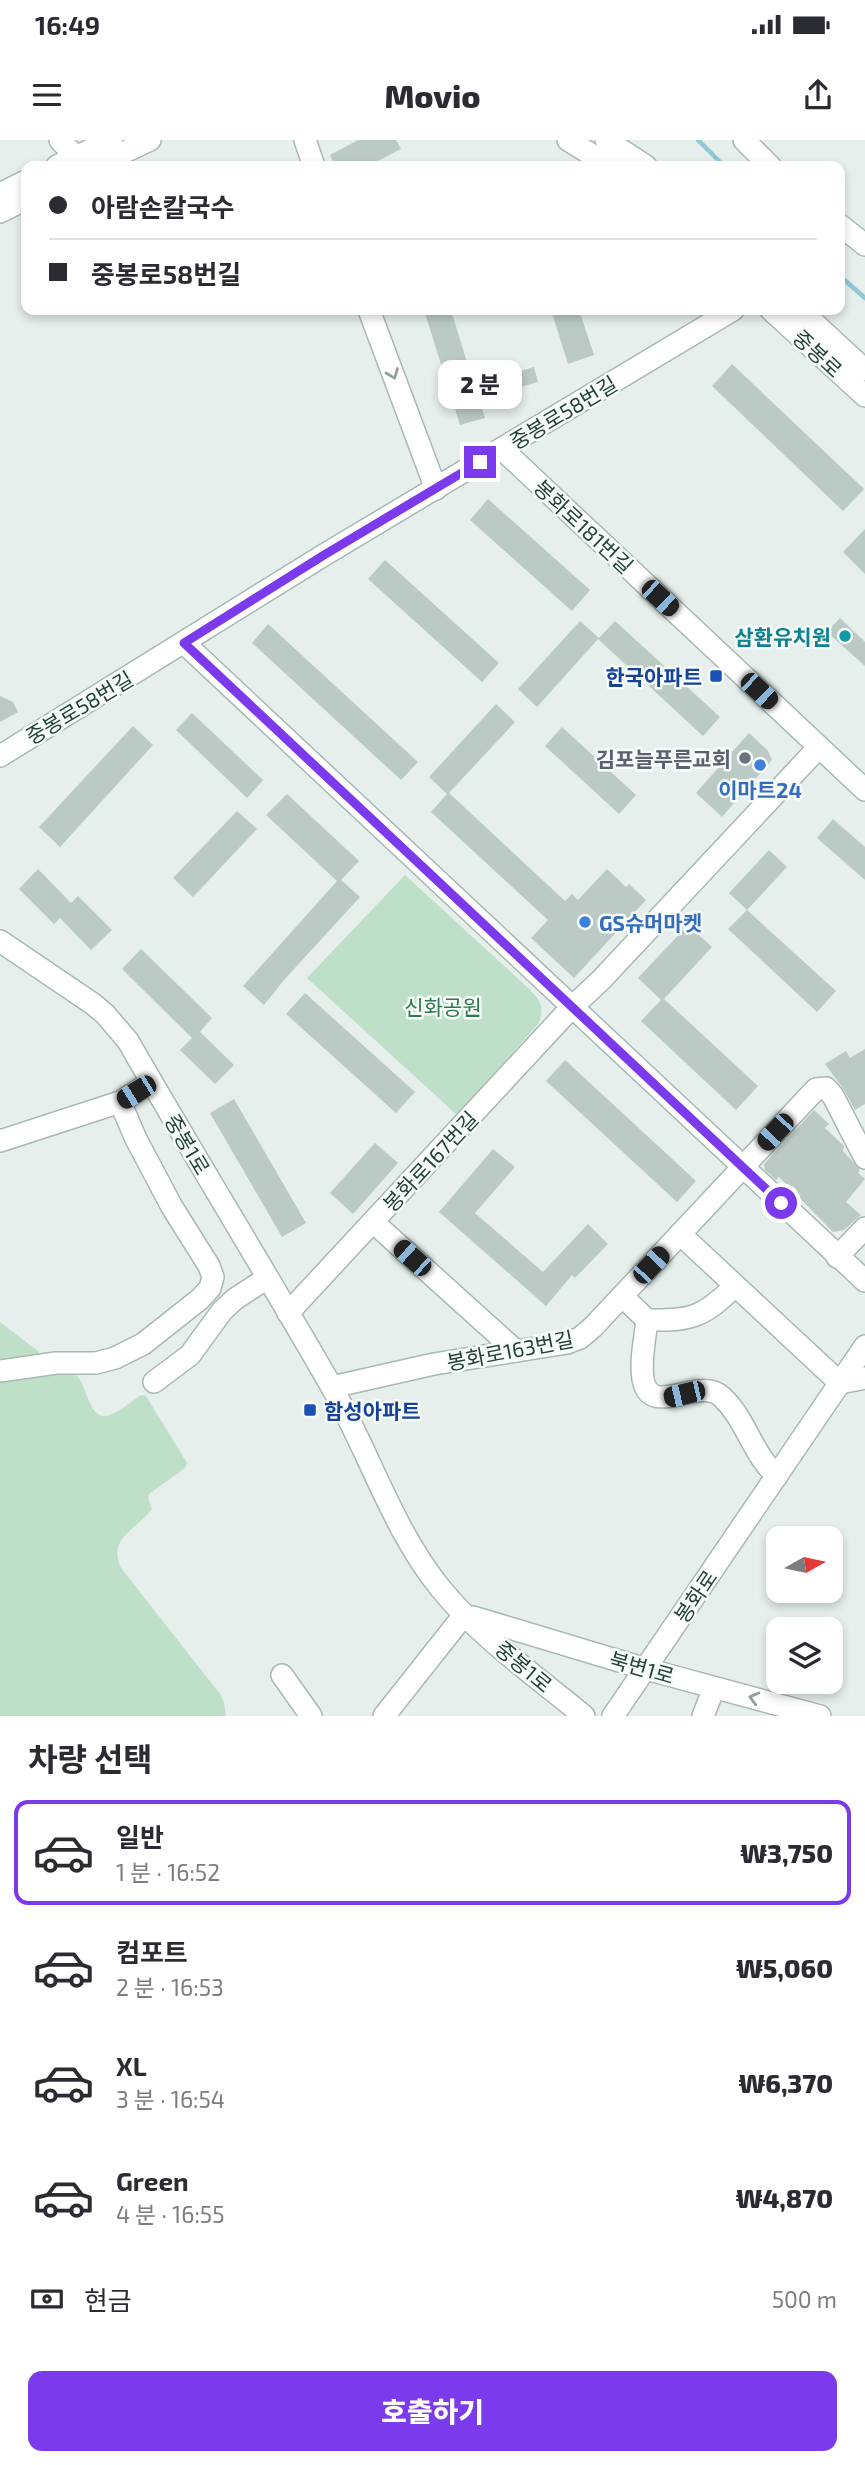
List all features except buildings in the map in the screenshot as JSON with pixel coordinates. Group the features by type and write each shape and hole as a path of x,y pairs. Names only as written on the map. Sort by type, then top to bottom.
{"street":[{"path":"60,140 85,161"},
{"path":"87,161 111,140"},
{"path":"89,161 150,140"},
{"path":"305,140 312,161"},
{"path":"568,140 602,161"},
{"path":"606,140 638,161"},
{"path":"744,140 765,161"},
{"path":"0,194 21,184"},
{"path":"0,212 21,202"},
{"path":"845,229 865,245"},
{"path":"371,315 436,489"},
{"name":"중봉로58번길","path":"0,756 324,555 725,315"},
{"name":"중봉로","path":"776,315 865,396"},
{"name":"중봉로","path":"805,315 865,370"},
{"name":"봉화로181번길","path":"502,449 865,790"},
{"path":"184,643 865,1281"},
{"path":"571,1008 601,980 819,747"},
{"name":"중봉1로","path":"0,941 105,1014 128,1041 332,1387 390,1506 421,1560 464,1615 584,1716"},
{"name":"봉화로167번길","path":"288,1313 571,1008"},
{"path":"0,1141 120,1102 151,1082"},
{"name":"봉화로163번길","path":"332,1387 434,1364 575,1341 593,1328 807,1097 821,1087 834,1096 865,1158"},
{"path":"0,1371 56,1363 96,1363 115,1359 142,1344 200,1299 210,1288 213,1277 209,1266 172,1206 136,1139 120,1102"},
{"path":"373,1222 516,1352"},
{"path":"837,1257 865,1228"},
{"path":"680,1234 840,1383 865,1377"},
{"path":"154,1381 190,1355 222,1311 235,1299 267,1278"},
{"path":"622,1296 647,1320 674,1321 702,1314 715,1306 735,1286"},
{"path":"647,1320 642,1362 643,1379 650,1393 658,1397 669,1397 708,1389 714,1391 729,1404 760,1458 776,1476"},
{"name":"봉화로","path":"613,1716 865,1346"},
{"path":"384,1716 464,1615"},
{"name":"북변1로","path":"464,1615 646,1669 820,1716"},
{"path":"532,1673 538,1655 557,1642"},
{"path":"282,1675 311,1716"},
{"path":"703,1716 715,1688"}],"green space":[{"name":"신화공원","path":"405,875 530,989 541,1006 539,1023 457,1115 307,978"},
{"path":"0,1322 39,1352 40,1355 0,1365"},
{"path":"68,1371 78,1377 90,1404 99,1415 112,1414 141,1395 146,1396 187,1463 185,1468 149,1494 152,1509 121,1541 118,1557 121,1568 220,1694 226,1716 0,1716 0,1377"}],"waterway":[{"path":"698,140 719,161"},
{"path":"845,280 865,298"}],"place":[{"name":"삼환유치원","path":"845,636"},
{"name":"한국아파트","path":"716,676"},
{"name":"김포늘푸른교회","path":"745,758"},
{"name":"이마트24","path":"760,765"},
{"name":"GS슈머마켓","path":"585,922"},
{"name":"함성아파트","path":"310,1410"}],"route":[{"path":"480,462 184,643 781,1203"}]}
